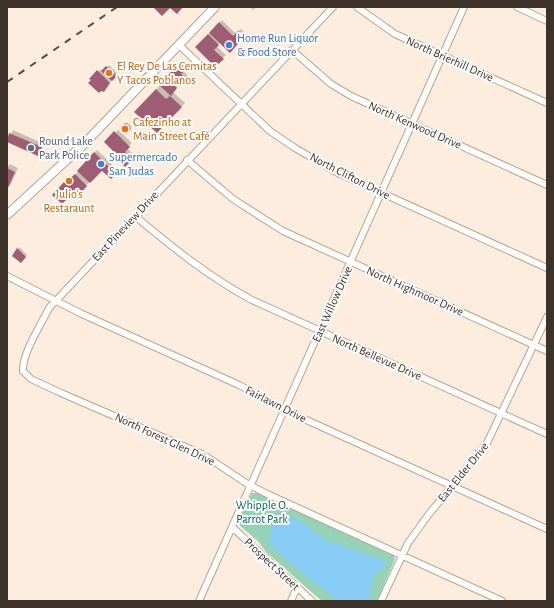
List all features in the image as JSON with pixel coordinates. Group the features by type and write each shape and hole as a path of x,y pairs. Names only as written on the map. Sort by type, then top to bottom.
{"main road":[{"path":"7,215 85,143 215,7"}],"street":[{"name":"East Pineview Drive","path":"29,349 49,308 55,301 333,7"},
{"name":"North Brierhill Drive","path":"357,7 395,34 547,103"},
{"name":"East Willow Drive","path":"199,601 381,193 414,124 464,7"},
{"path":"517,7 547,21"},
{"name":"North Clifton Drive","path":"179,45 270,131 295,148 338,173 547,268"},
{"name":"North Kenwood Drive","path":"292,50 331,84 373,107 414,124 547,185"},
{"name":"North Highmoor Drive","path":"187,160 255,214 283,231 547,351"},
{"name":"North Bellevue Drive","path":"135,216 183,256 227,287 319,331 547,434"},
{"name":"Fairlawn Drive","path":"7,276 55,301 239,385 285,409 547,528"},
{"name":"East Elder Drive","path":"381,601 408,543 488,443 547,317"},
{"name":"North Forest Glen Drive","path":"29,349 23,364 23,371 31,379 204,455 251,486 502,601"},
{"name":"Prospect Street","path":"232,527 312,601"},
{"path":"291,601 297,587"}],"green space":[{"name":"Whipple O. Parrot Park","path":"252,493 257,493 394,556 395,559 377,601 322,601 316,596 266,552 259,542 238,524"}],"water":[{"path":"285,516 292,517 305,524 325,540 386,561 386,565 373,577 369,601 339,601 271,546 269,539 272,526"}],"building":[{"path":"153,7 183,7 177,14 170,8 162,16"},
{"name":"Home Run Liquor & Food Store","path":"219,22 233,36 238,31 244,37 230,53 209,33"},
{"path":"208,34 219,45 214,50 224,59 215,67 195,47"},
{"path":"180,63 187,69 181,74 186,79 182,83 177,79 175,81 168,75"},
{"name":"El Rey De Las Cemitas Y Tacos Poblanos","path":"106,66 117,76 112,81 101,71"},
{"path":"97,70 110,83 104,92 101,91 99,93 88,83 91,80 89,79"},
{"path":"166,77 177,88 171,96 159,85"},
{"path":"156,89 166,99 170,96 182,107 157,133 134,112"},
{"name":"Cafezinho at Main Street Café","path":"125,123 131,129 126,134 120,128"},
{"path":"114,131 130,147 125,152 133,159 125,167 119,161 121,159 104,142"},
{"path":"9,133 42,147 38,156 7,142"},
{"path":"94,152 116,174 111,179 102,171 90,183 77,171"},
{"path":"7,168 15,172 7,190"},
{"path":"75,174 87,186 78,196 74,192 62,204 52,195 64,182 65,183"},
{"path":"17,248 26,257 21,263 12,256"}],"railway":[{"path":"7,82 117,7"}],"place":[{"name":"Home Run Liquor & Food Store","path":"229,45"},
{"name":"El Rey De Las Cemitas Y Tacos Poblanos","path":"109,73"},
{"name":"Cafezinho at Main Street Café","path":"125,129"},
{"name":"Round Lake Park Police","path":"31,148"},
{"name":"Supermercado San Judas","path":"101,164"},
{"name":"Julio's Restaraunt","path":"69,181"}]}
